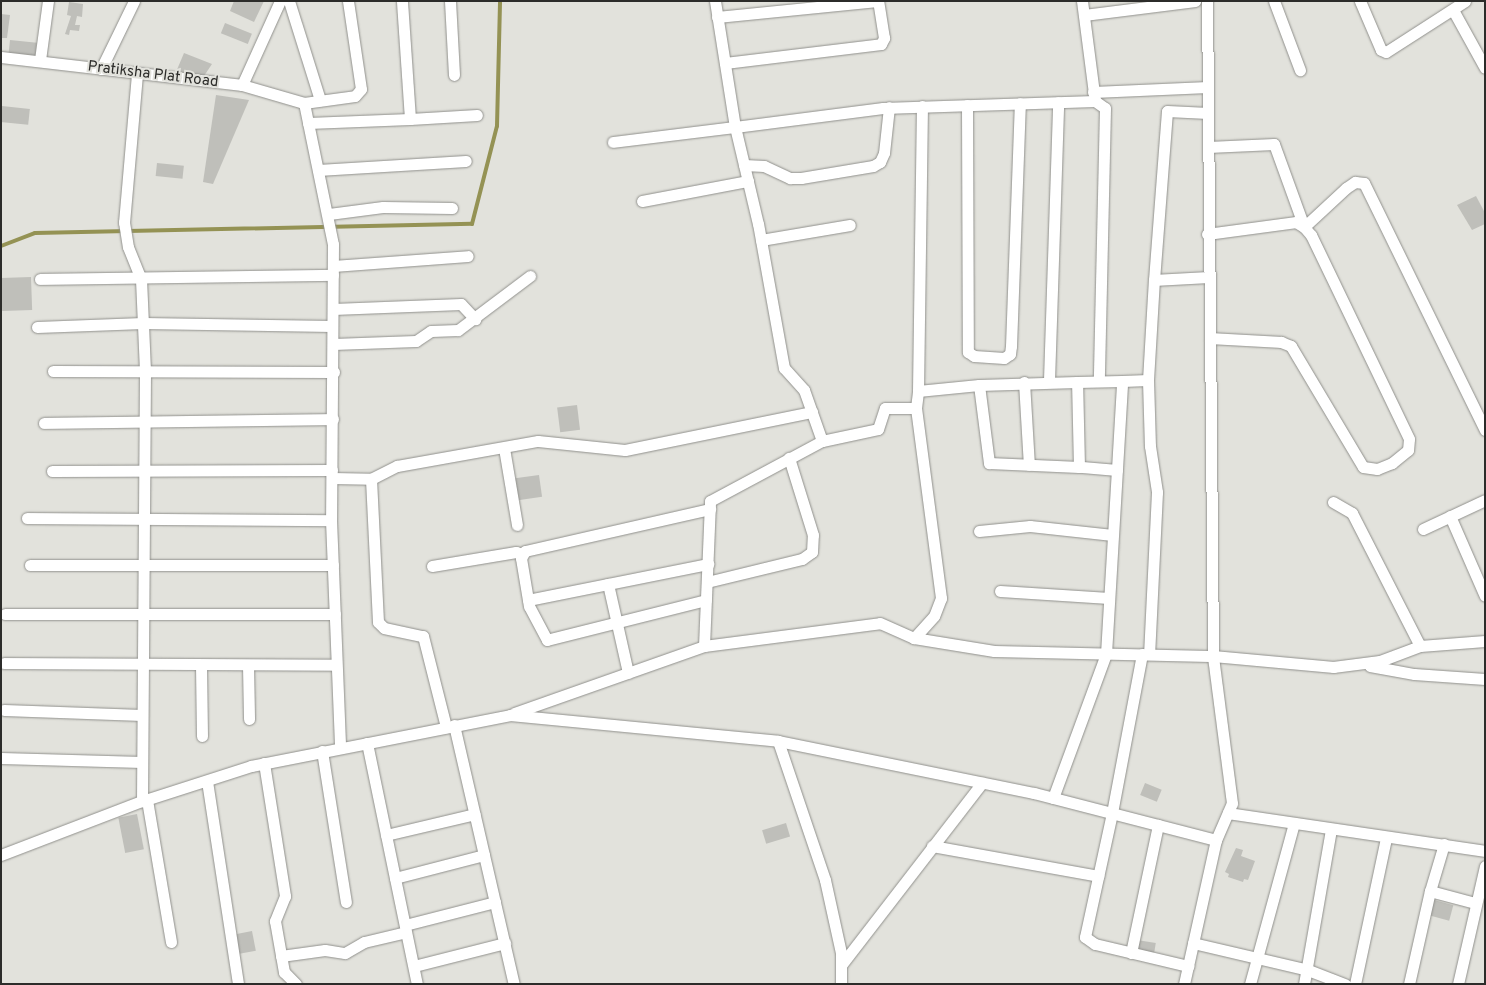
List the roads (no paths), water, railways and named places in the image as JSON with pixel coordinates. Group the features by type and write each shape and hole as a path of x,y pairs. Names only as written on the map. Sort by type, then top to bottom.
{"street":[{"path":"40,60 48,1"},
{"path":"101,69 134,1"},
{"path":"242,85 280,1"},
{"path":"289,1 320,100"},
{"path":"340,748 331,520 334,372 332,326 333,244 304,103 356,96 361,89 348,1"},
{"path":"402,1 410,119"},
{"path":"450,1 454,75"},
{"path":"715,1 735,126 761,240 784,368 804,390 822,441"},
{"path":"718,17 877,1 884,38 881,44 725,63"},
{"path":"1082,1 1094,97 1105,108 1099,381"},
{"path":"1084,15 1195,1"},
{"path":"1184,984 1216,840 1232,803 1213,656 1210,338 1207,234 1207,1"},
{"path":"1274,1 1300,70"},
{"path":"1360,1 1381,50 1386,52 1466,1"},
{"path":"1453,10 1485,68"},
{"name":"Pratiksha Plat Road","path":"1,57 40,60 138,74 242,85 304,103"},
{"path":"138,74 124,222 128,246 141,279 145,372 146,566 142,762 144,800 171,942"},
{"path":"613,142 889,107 1058,102 1208,87"},
{"path":"1049,380 1058,102"},
{"path":"967,105 968,352 974,356 1004,358 1010,354 1011,346 1020,103"},
{"path":"914,638 934,616 941,598 916,408 918,391 922,106"},
{"path":"744,165 764,166 790,178 801,178 873,166 880,162 884,153 889,107"},
{"path":"1188,966 1094,944 1085,937 1145,654 1157,492 1150,446 1148,380 1167,111 1208,113"},
{"path":"308,123 477,115"},
{"path":"1208,147 1274,144 1304,227"},
{"path":"318,170 466,161"},
{"path":"642,201 748,182"},
{"path":"1304,227 1346,188 1355,182 1364,184 1485,430"},
{"path":"329,218 388,207 452,208"},
{"path":"1207,234 1296,222 1304,227 1311,235 1409,439 1408,450 1392,463 1377,470 1364,467 1291,346 1281,342 1210,338"},
{"path":"761,240 850,225"},
{"path":"40,279 141,279 333,270 468,256"},
{"path":"333,344 416,341 431,332 458,330 530,276"},
{"path":"1154,280 1208,277"},
{"path":"332,309 461,304 475,319"},
{"path":"37,327 143,323 332,326"},
{"path":"53,371 334,372"},
{"path":"918,391 1049,380 1077,382 1148,380"},
{"path":"1053,798 1106,654 1122,381"},
{"path":"1024,382 1029,465"},
{"path":"1077,382 1079,467"},
{"path":"979,385 989,463 1117,470"},
{"path":"704,646 710,501 822,441 878,429 885,408 916,408"},
{"path":"52,471 146,469 332,474 371,478 396,466 544,440 625,450 812,412"},
{"path":"44,423 333,419"},
{"path":"504,448 517,525"},
{"path":"707,582 802,558 812,552 813,535 789,458"},
{"path":"371,478 378,622 384,628 423,636 474,814 514,984"},
{"path":"1423,529 1485,500"},
{"path":"1333,502 1352,513 1420,646"},
{"path":"432,566 516,552 522,554 710,509"},
{"path":"1450,516 1485,596"},
{"path":"27,518 331,520"},
{"path":"979,531 1030,526 1113,536"},
{"path":"522,554 528,600 547,640 706,600"},
{"path":"528,600 708,564"},
{"path":"30,565 333,565"},
{"path":"608,584 628,673"},
{"path":"1000,591 1109,598"},
{"path":"5,614 145,616 335,614"},
{"path":"1,855 144,800 264,763 510,715 704,646 880,623 914,638 994,651 1213,656 1333,667 1364,665 1414,674 1485,679"},
{"path":"1364,665 1420,646 1485,641"},
{"path":"4,663 336,665"},
{"path":"201,664 202,736"},
{"path":"248,665 249,718"},
{"path":"4,710 142,715"},
{"path":"510,715 778,741 1053,798 1216,840"},
{"path":"778,741 825,880 842,964 841,984"},
{"path":"367,743 417,984"},
{"path":"322,751 346,902"},
{"path":"1,758 142,762"},
{"path":"264,763 285,896 275,918 284,972 296,984"},
{"path":"207,781 238,984"},
{"path":"842,964 982,783"},
{"path":"1228,813 1386,838 1444,844 1485,851"},
{"path":"386,835 474,814"},
{"path":"1250,984 1294,823"},
{"path":"1131,953 1158,825"},
{"path":"1304,984 1308,970 1331,829"},
{"path":"1355,984 1386,838"},
{"path":"1409,984 1430,891 1444,844"},
{"path":"932,846 1098,876"},
{"path":"395,878 484,855"},
{"path":"1458,984 1485,866"},
{"path":"1430,891 1476,903"},
{"path":"281,956 325,950 345,953 364,942 495,902"},
{"path":"414,966 505,943"},
{"path":"1193,943 1256,960 1308,970 1346,984"}],"waterway":[{"path":"1,246 35,233 472,224 497,126 500,1"}]}
